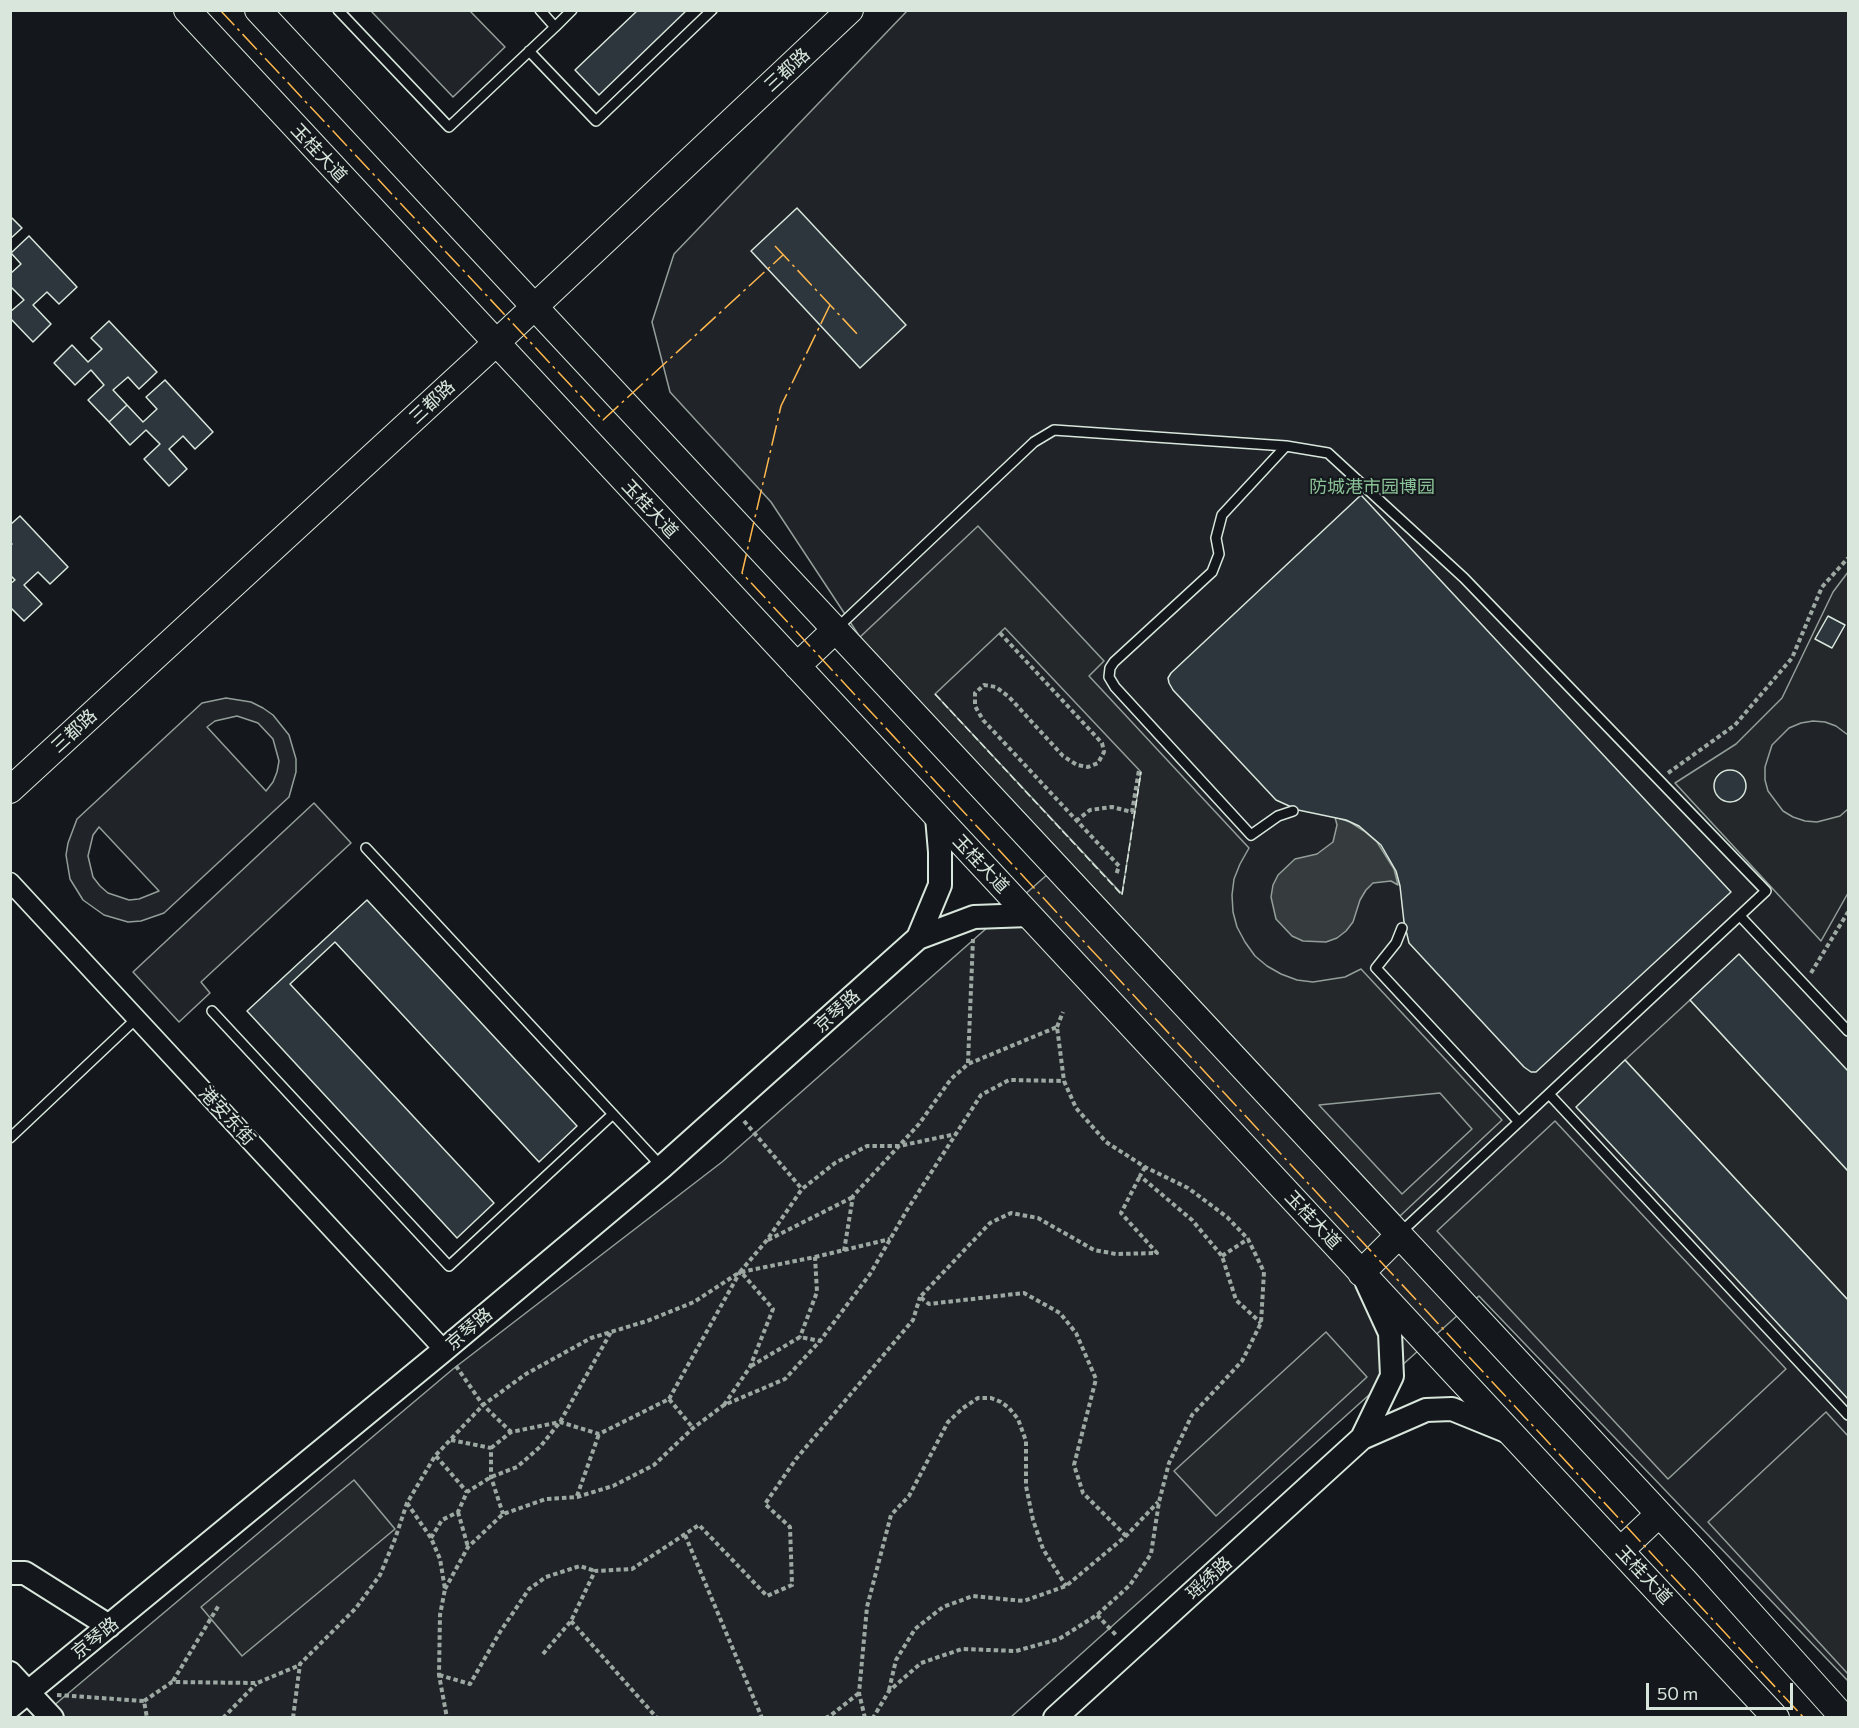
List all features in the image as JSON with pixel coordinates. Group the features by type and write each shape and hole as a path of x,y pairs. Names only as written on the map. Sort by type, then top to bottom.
{"main road":[{"name":"玉桂大道","path":"187,10 1776,1718"},
{"path":"258,10 1659,1514 1844,1718"},
{"name":"三都路","path":"10,790 496,343 850,10"},
{"path":"797,666 836,630"},
{"path":"1362,1272 1398,1235"},
{"path":"1621,1550 1659,1514"}],"street":[{"path":"918,938 940,885 937,817"},
{"name":"港安东街","path":"10,882 444,1350"},
{"path":"918,938 974,917 1029,915"},
{"name":"京琴路","path":"10,1707 444,1350 662,1167 918,938"},
{"path":"1362,1272 1390,1333 1392,1376 1362,1438"},
{"path":"1362,1438 1426,1410 1452,1409 1511,1433"},
{"name":"瑶绣路","path":"1056,1718 1362,1438"},
{"path":"10,1573 25,1574 109,1626"},
{"path":"10,1673 52,1718"}],"lane":[{"path":"338,10 449,127 572,10"},
{"path":"540,10 555,27"},
{"path":"529,51 596,121 712,10"},
{"path":"836,630 1034,442 1054,430 1286,446 1328,453 1464,578 1766,891 1398,1235"},
{"path":"1286,446 1222,515 1216,538 1219,554 1212,572 1114,662 1110,668 1109,677 1114,687 1251,835 1278,816 1293,811"},
{"path":"366,848 662,1167"},
{"path":"1740,916 1848,1031"},
{"path":"1402,928 1396,943 1376,968 1519,1122"},
{"path":"212,1011 449,1266 613,1114"},
{"path":"10,1138 137,1018"},
{"path":"1549,1094 1848,1415"}],"path":[{"path":"1658,780 1735,725 1742,717 1792,658 1821,587 1848,558"},
{"path":"1000,633 1102,742 1104,752 1098,763 1088,767 1077,765 1063,756 1009,697 996,687 984,685 975,693 975,706 983,720 1119,866 1116,875"},
{"path":"1076,821 1090,810 1112,807 1132,812 1138,770"},
{"path":"1805,984 1848,912"},
{"path":"968,1064 974,917"},
{"path":"889,1691 921,1663 962,1649 1016,1651 1059,1639 1097,1615 1130,1585 1151,1554 1159,1502 1169,1463 1192,1414 1242,1361 1261,1323 1264,1272 1248,1239 1227,1217 1188,1188 1144,1167 1106,1142 1076,1108 1064,1081 1057,1027 1063,1012"},
{"path":"767,1240 853,1196 919,1124 951,1079 968,1064 1057,1027"},
{"path":"447,1718 439,1675 440,1615 445,1589 468,1547 503,1514 546,1499 576,1497 613,1486 654,1465 693,1428 724,1405 785,1379 820,1341 870,1274 981,1095 1009,1080 1064,1081"},
{"path":"731,1105 802,1189"},
{"path":"451,1440 491,1448 511,1432 560,1422 598,1434 669,1399 740,1272 767,1240 802,1189 835,1162 867,1146 899,1146 956,1134"},
{"path":"439,1675 471,1684 500,1632 529,1589 546,1577 580,1566 595,1571 632,1569 699,1525 766,1596 792,1586 790,1527 765,1504 796,1459 913,1320 920,1297 990,1223 1011,1213 1038,1218 1094,1250 1116,1254 1157,1253 1121,1213 1144,1167"},
{"path":"1140,1176 1192,1220 1222,1256 1236,1300 1261,1323"},
{"path":"844,1251 853,1196"},
{"path":"223,1718 257,1683 300,1664 356,1608 380,1575 395,1539 406,1503 435,1456 483,1406 526,1374 591,1338 647,1321 694,1302 740,1272 844,1251 890,1239"},
{"path":"1222,1256 1248,1239"},
{"path":"750,1367 800,1336 817,1292 816,1257"},
{"path":"724,1405 750,1367 773,1309 740,1272"},
{"path":"920,1297 929,1304 1024,1293 1060,1313 1076,1333 1096,1379 1074,1465 1083,1493 1126,1536"},
{"path":"430,1538 442,1520 458,1512 467,1492 491,1477 517,1467 540,1447 560,1422 611,1332"},
{"path":"800,1336 820,1341"},
{"path":"444,1350 483,1406 511,1432"},
{"path":"866,1718 860,1693 867,1607 891,1515 909,1496 948,1422 978,1398 991,1398 1000,1402 1009,1408 1018,1419 1026,1441 1026,1486 1033,1520 1043,1548 1066,1586"},
{"path":"669,1399 693,1428"},
{"path":"576,1497 598,1434"},
{"path":"491,1448 491,1477 503,1514"},
{"path":"435,1456 467,1492"},
{"path":"873,1718 889,1691 896,1660 915,1629 943,1607 973,1596 1024,1601 1066,1586 1126,1536 1159,1502"},
{"path":"406,1503 430,1538 440,1559 445,1589"},
{"path":"458,1512 468,1547"},
{"path":"685,1534 762,1718"},
{"path":"543,1654 571,1621 595,1571"},
{"path":"28,1692 144,1701 172,1682 219,1605"},
{"path":"1097,1615 1130,1649"},
{"path":"571,1621 657,1718"},
{"path":"293,1718 300,1664"},
{"path":"172,1682 257,1683"},
{"path":"825,1718 860,1693"},
{"path":"144,1701 147,1718"}],"green space":[{"path":"371,11 470,11 505,47 453,97"},
{"name":"防城港市园博园","path":"907,11 1848,11 1848,1681 1479,1296 1011,1717 39,1718 453,1369 722,1162 1066,858 860,637 771,502 670,392 652,322 674,254"},
{"path":"226,698 251,702 273,715 289,735 296,759 296,772 289,797 164,913 141,921 128,922 104,915 83,900 70,879 66,855 77,819 202,703","holes":["237,716 258,723 273,739 279,761 273,782 266,791 207,727 215,721","99,827 159,891 139,899 129,900 108,893 100,886 93,877 88,856 93,835"]},
{"path":"314,803 351,843 201,982 210,993 179,1022 133,972"}],"shaded area":[{"path":"978,526 1104,661 1089,676 1249,848 1234,879 1232,895 1237,927 1255,956 1281,974 1297,980 1313,982 1345,977 1361,969 1502,1120 1400,1216 860,637","holes":["1005,628 1141,772 1122,894 935,694","1440,1093 1472,1129 1402,1194 1319,1105"]},
{"path":"1848,572 1848,735 1836,726 1825,722 1801,723 1789,728 1772,745 1765,767 1768,791 1783,811 1793,817 1817,822 1840,816 1848,809 1848,893 1821,941 1675,783 1736,744 1782,698 1833,592"},
{"path":"1335,817 1350,822 1377,842 1394,869 1398,885 1391,881 1373,883 1360,900 1353,922 1337,938 1326,942 1303,941 1292,936 1276,919 1271,897 1273,885 1278,875 1295,859 1317,854 1333,842 1337,825"},
{"path":"1690,1000 1848,1171 1848,1300 1625,1060"},
{"path":"1555,1121 1786,1369 1668,1479 1437,1231"},
{"path":"1326,1332 1367,1377 1216,1516 1174,1471"},
{"path":"1826,1412 1848,1436 1848,1674 1708,1522"},
{"path":"354,1480 395,1529 242,1656 201,1607"}],"building":[{"path":"638,10 687,10 599,95 575,70"},
{"path":"797,208 906,325 860,368 751,251"},
{"path":"10,216 22,228 10,239"},
{"path":"29,236 77,287 59,304 47,292 33,305 51,324 33,342 10,318 10,312 24,300 10,286 10,274 21,264 11,253"},
{"path":"109,321 157,372 139,389 128,377 113,390 127,405 109,422 88,400 104,385 91,370 75,385 54,363 72,345 88,362 102,349 91,338"},
{"path":"165,380 213,432 195,449 183,436 169,449 187,469 169,486 144,459 160,444 146,430 130,445 109,422 127,405 143,422 157,409 146,397"},
{"path":"1361,495 1731,892 1536,1072 1531,1072 1524,1067 1409,943 1396,871 1381,845 1359,826 1346,820 1298,810 1276,800 1169,683 1168,678 1171,673"},
{"path":"20,516 68,567 50,584 38,572 24,585 42,604 24,621 10,607 10,584 15,580 10,575 10,546 12,544 10,543 10,525"},
{"path":"1828,616 1845,625 1832,648 1815,639"},
{"path":"1730,770 1742,774 1746,786 1742,798 1730,802 1718,798 1714,786 1718,774"},
{"path":"367,900 577,1126 539,1162 335,942 290,984 494,1203 457,1238 247,1011"},
{"path":"1739,954 1848,1071 1848,1171 1690,1000"},
{"path":"1625,1060 1848,1300 1848,1399 1576,1107"}],"fence":[{"path":"935,694 1122,895 1141,772"}],"power":[{"path":"220,10 603,420 783,255"},
{"path":"775,246 859,336"},
{"path":"830,305 781,406 742,573 1804,1718"}]}
